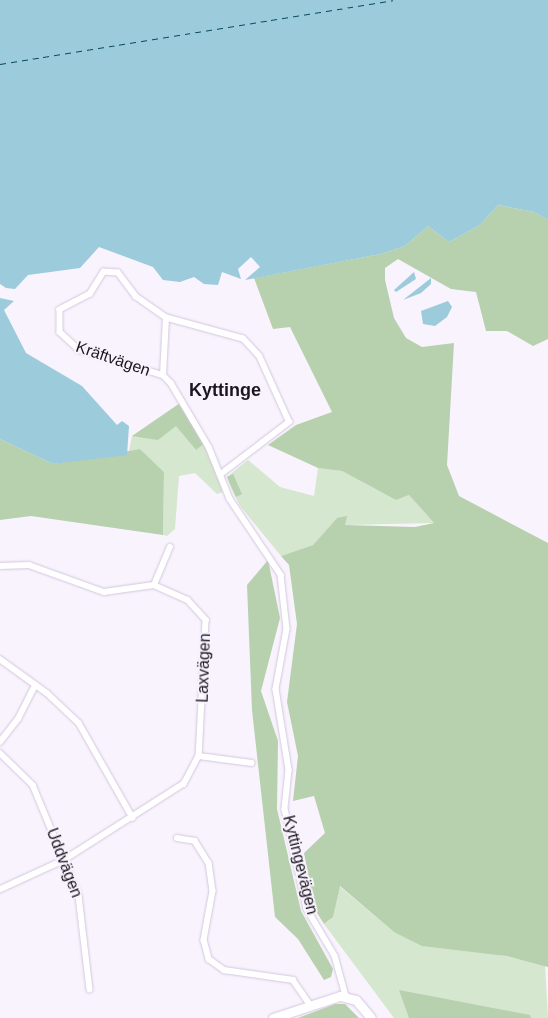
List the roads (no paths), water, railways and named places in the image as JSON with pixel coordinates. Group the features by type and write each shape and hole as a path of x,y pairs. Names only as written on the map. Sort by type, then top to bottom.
{"street":[{"name":"Kräftvägen","path":"166,318 136,297 118,273 108,271 87,298 60,310 57,320 64,340 79,350 163,375 221,474"},
{"path":"163,375 166,318 250,342 288,416 283,430 221,474"},
{"name":"Kyttingevägen","path":"221,474 230,499 275,561 285,589 287,629 276,689 289,770 285,809 308,909 335,956 346,996"},
{"path":"0,566 29,565 104,592 154,585 170,547"},
{"name":"Laxvägen","path":"0,890 64,861 180,788 200,756 206,620 198,607 154,585"},
{"path":"0,659 35,685 79,723 133,818"},
{"path":"0,742 15,725 35,685"},
{"name":"Uddvägen","path":"0,753 33,785 79,896 90,989"},
{"path":"200,756 252,763"},
{"path":"177,838 195,841 209,863 214,891 204,940 209,959 224,970 293,980 309,1003"},
{"path":"273,1018 291,1014 309,1003 346,996 356,1000 371,1018"}],"water":[{"path":"0,0 548,0 548,220 534,212 498,205 480,225 449,242 428,226 405,246 381,254 245,280 260,267 251,257 238,269 241,279 222,272 218,285 204,284 194,277 180,282 163,280 153,267 99,247 80,268 28,275 15,289 6,288 0,284"},
{"path":"414,272 416,279 396,292 394,290"},
{"path":"431,278 431,284 421,293 403,300"},
{"path":"0,298 14,301 4,310 26,353 82,386 117,425 122,421 129,426 127,455 53,464 0,439"},
{"path":"448,301 452,307 447,317 435,326 423,324 421,311"}],"district":[{"name":"Kyttinge","path":"225,390"}]}
